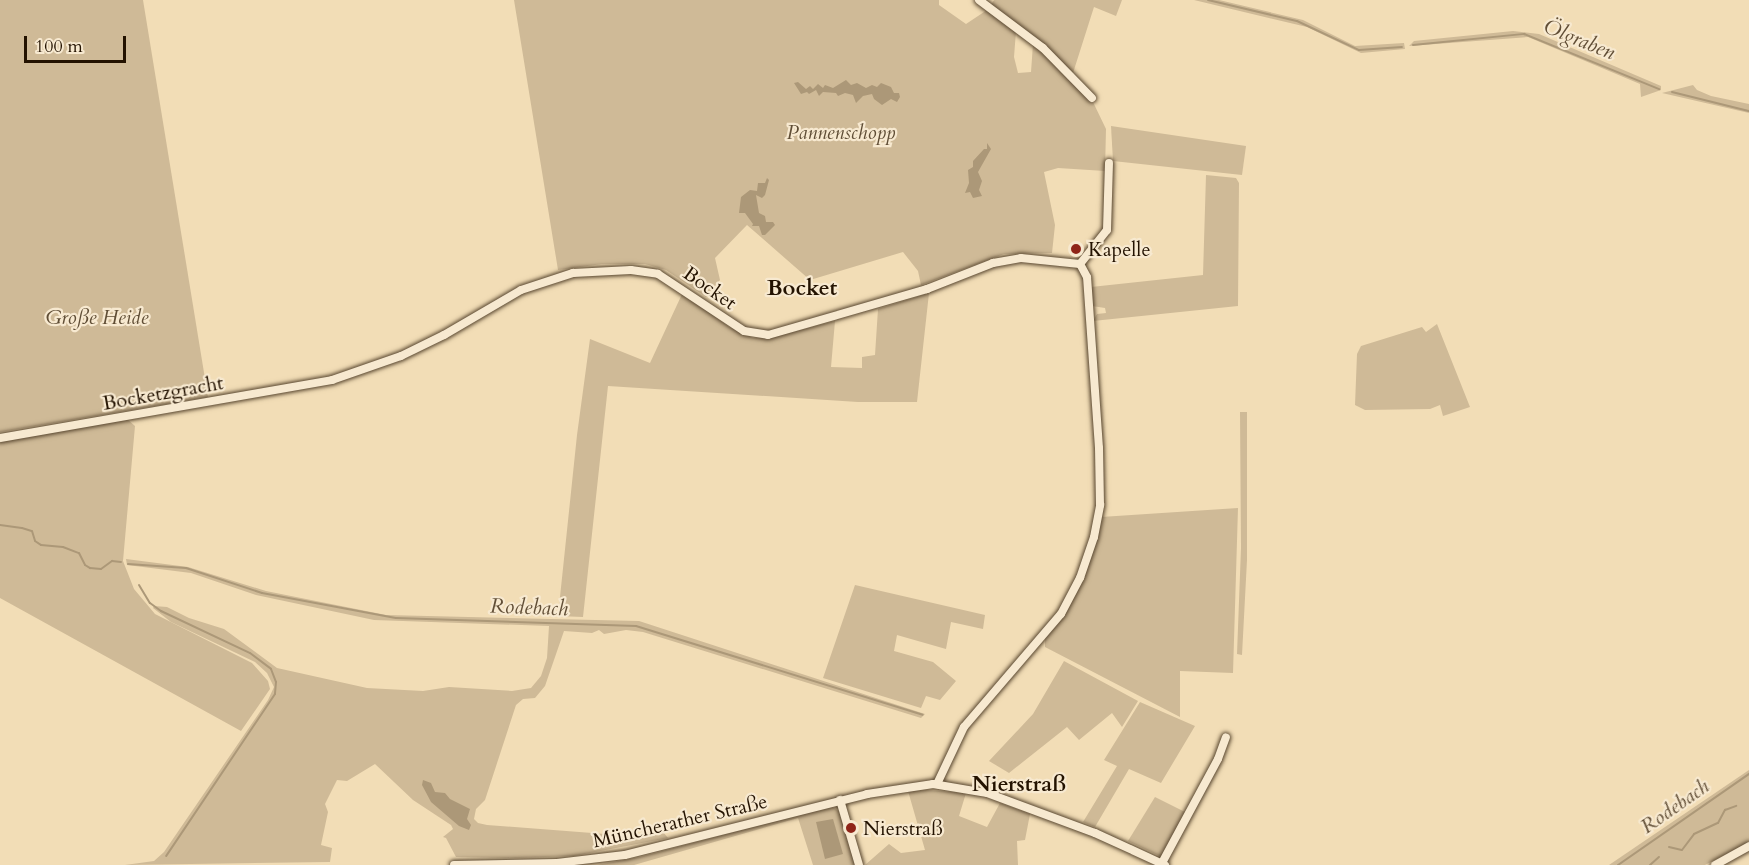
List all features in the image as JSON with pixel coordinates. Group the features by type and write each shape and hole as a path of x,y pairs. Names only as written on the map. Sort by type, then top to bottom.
{"street":[{"path":"979,0 1043,48 1092,99"},
{"path":"937,784 946,760 964,728 1061,614 1080,578 1098,523 1101,487 1087,277 1080,264 1107,230 1109,163"},
{"name":"Bocket","path":"332,380 401,356 444,335 521,290 573,273 631,270 658,274 744,331 768,335 927,289 993,263 1021,258 1080,264"},
{"name":"Bocketzgracht","path":"0,438 332,380"},
{"path":"1163,864 1218,759 1226,737"},
{"name":"Müncherather Straße","path":"454,865 557,863 625,855 840,800 894,788 937,784 994,795 1095,833 1163,864"},
{"path":"840,800 859,865"},
{"path":"1715,865 1749,846"}],"green space":[{"name":"Große Heide","path":"0,0 143,0 208,397 0,432"},
{"name":"Pannenschopp","path":"514,0 939,0 939,5 966,24 987,10 1016,31 1014,57 1018,73 1031,72 1033,44 1093,102 1106,129 1105,171 1058,168 1044,172 1055,225 1052,253 1004,254 921,285 918,271 903,252 810,280 747,225 715,258 720,280 706,297 666,270 645,264 602,264 558,270"},
{"path":"994,0 1122,0 1116,16 1094,7 1073,73 991,5"},
{"path":"1194,0 1219,0 1303,20 1355,46 1404,43 1405,49 1361,53 1307,27"},
{"path":"1513,31 1539,34 1661,86 1661,90 1641,97 1640,84 1528,37 1409,46 1414,41"},
{"path":"1693,85 1697,90 1711,96 1749,104 1749,113 1662,93"},
{"path":"1111,126 1246,146 1242,175 1113,161"},
{"path":"1206,175 1236,178 1239,183 1238,306 1093,321 1097,314 1106,313 1105,308 1092,306 1091,287 1203,275"},
{"path":"683,292 729,327 753,338 774,337 835,321 831,367 862,368 862,357 875,355 878,309 929,293 917,402 858,402 608,386 583,617 558,616 577,435 590,339 650,363"},
{"path":"1437,324 1470,407 1443,416 1440,405 1430,409 1365,410 1355,405 1357,354 1361,346 1422,327 1426,332"},
{"path":"1240,412 1247,412 1247,560 1242,655 1237,654 1241,548"},
{"path":"127,419 135,426 123,561 134,589 155,614 252,663 268,681 270,689 241,731 0,598 0,441"},
{"path":"1238,508 1233,673 1180,671 1180,717 1045,647 1045,637 1062,617 1101,517"},
{"path":"126,559 188,567 266,591 386,615 639,621 925,714 921,718 643,632 626,630 604,634 599,630 592,633 564,631 545,686 535,698 523,699 516,705 485,800 476,809 474,819 478,823 487,825 618,835 664,833 668,838 574,856 456,857 446,838 443,837 453,829 451,825 413,800 375,764 347,781 337,780 325,804 328,812 321,845 332,848 330,862 125,865 154,861 164,852 268,700 274,687 267,673 255,662 171,622 153,608 154,606 167,607 189,618 224,629 277,668 367,688 423,691 449,687 512,691 531,688 541,676 547,658 549,626 374,620 256,595 191,573 127,565"},
{"path":"855,585 985,615 983,629 951,622 946,649 897,635 894,651 933,662 956,681 940,700 926,696 921,708 823,678"},
{"path":"1064,661 1138,701 1122,727 1112,713 1079,740 1067,727 1009,773 989,761 1033,714"},
{"path":"1140,702 1195,726 1161,783 1129,769 1095,827 1083,822 1117,766 1104,760"},
{"path":"1749,770 1749,842 1705,865 1609,865"},
{"path":"908,791 966,793 959,816 987,827 1000,803 1030,814 1025,840 1017,841 1018,865 865,865 889,844 901,853 925,850"},
{"path":"1155,797 1187,813 1162,857 1128,841"},
{"path":"831,806 840,812 856,865 813,865 798,818 634,865 597,865 640,857"}],"shaded area":[{"path":"846,80 851,85 857,83 866,88 872,85 877,87 881,83 891,87 894,93 899,93 900,97 897,102 891,99 882,105 874,99 872,94 863,96 856,103 853,95 845,93 838,96 836,93 823,92 819,96 816,90 809,94 807,92 801,94 794,83 798,82 806,89 810,86 813,89 818,84 823,88 825,85 833,88"},
{"path":"987,143 991,149 978,172 982,181 979,190 982,196 973,198 970,192 965,193 969,183 968,170 973,167 973,161 984,149 987,149"},
{"path":"767,178 769,180 765,195 762,198 756,195 759,213 765,216 766,222 773,222 775,225 765,235 762,235 759,226 752,226 753,224 745,213 739,213 741,197 750,190 757,191 758,183 765,183"},
{"path":"423,780 431,783 435,792 445,793 450,799 470,809 467,819 471,825 469,830 459,826 431,802 422,785"},
{"path":"833,819 843,854 825,859 816,822"}],"waterway":[{"name":"Ölgraben","path":"1208,0 1297,21 1359,50 1402,47"},
{"name":"Ölgraben","path":"1413,45 1524,34 1659,89"},
{"name":"Ölgraben","path":"1672,92 1749,111"},
{"name":"Rodebach","path":"0,525 32,531 35,541 41,545 63,547 79,553 85,565 90,568 101,569 112,561 121,562"},
{"name":"Rodebach","path":"128,564 186,568 262,593 396,618 636,626 923,715"},
{"path":"139,585 150,603 161,611 250,653 271,669 276,682 275,694 166,856"},
{"name":"Rodebach","path":"1618,865 1749,774"},
{"name":"Rodebach","path":"1669,847 1682,850 1694,834 1718,823 1725,810 1736,806"},
{"name":"Rodebach","path":"1650,865 1659,857"}],"place":[{"name":"Kapelle","path":"1076,249"},
{"name":"Nierstraß","path":"851,828"}],"district":[{"name":"Bocket","path":"802,289"},
{"name":"Nierstraß","path":"1019,785"}]}
